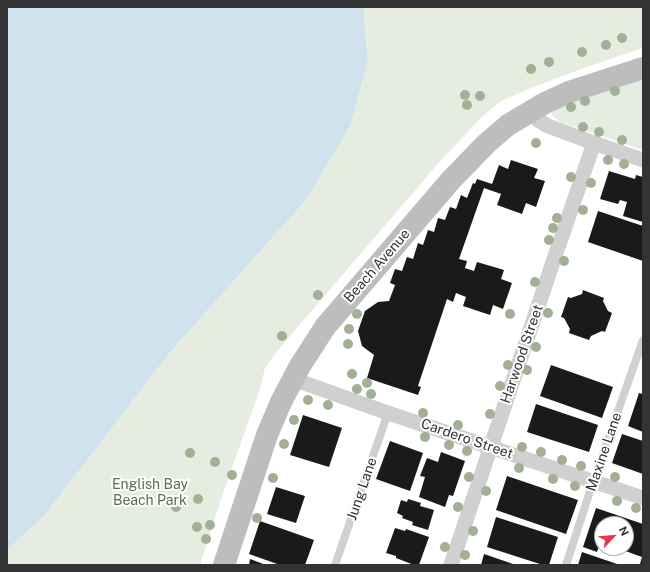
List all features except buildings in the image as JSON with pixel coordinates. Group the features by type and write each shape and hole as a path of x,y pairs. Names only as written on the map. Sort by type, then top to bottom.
{"street":[{"name":"Beach Avenue","path":"224,565 267,435 293,379 324,327 451,180 487,143 508,125 529,111 569,92 643,68"},
{"path":"529,111 538,120 548,126 643,160"},
{"name":"Harwood Street","path":"451,565 594,143"},
{"name":"Cardero Street","path":"293,379 388,413 643,498"}],"lane":[{"name":"Maxine Lane","path":"566,565 593,482 643,340"},
{"name":"Jung Lane","path":"335,565 388,413"}],"green space":[{"name":"English Bay Beach Park","path":"364,7 643,7 643,48 581,69 501,101 483,116 442,159 278,350 265,368 260,389 224,490 200,565 7,565 7,550 44,516 172,350 306,200 350,127 368,61"},
{"path":"643,76 643,150 560,122 552,115 551,110"}],"water":[{"path":"7,7 364,7 368,61 350,127 306,200 172,350 44,516 7,550"}]}
